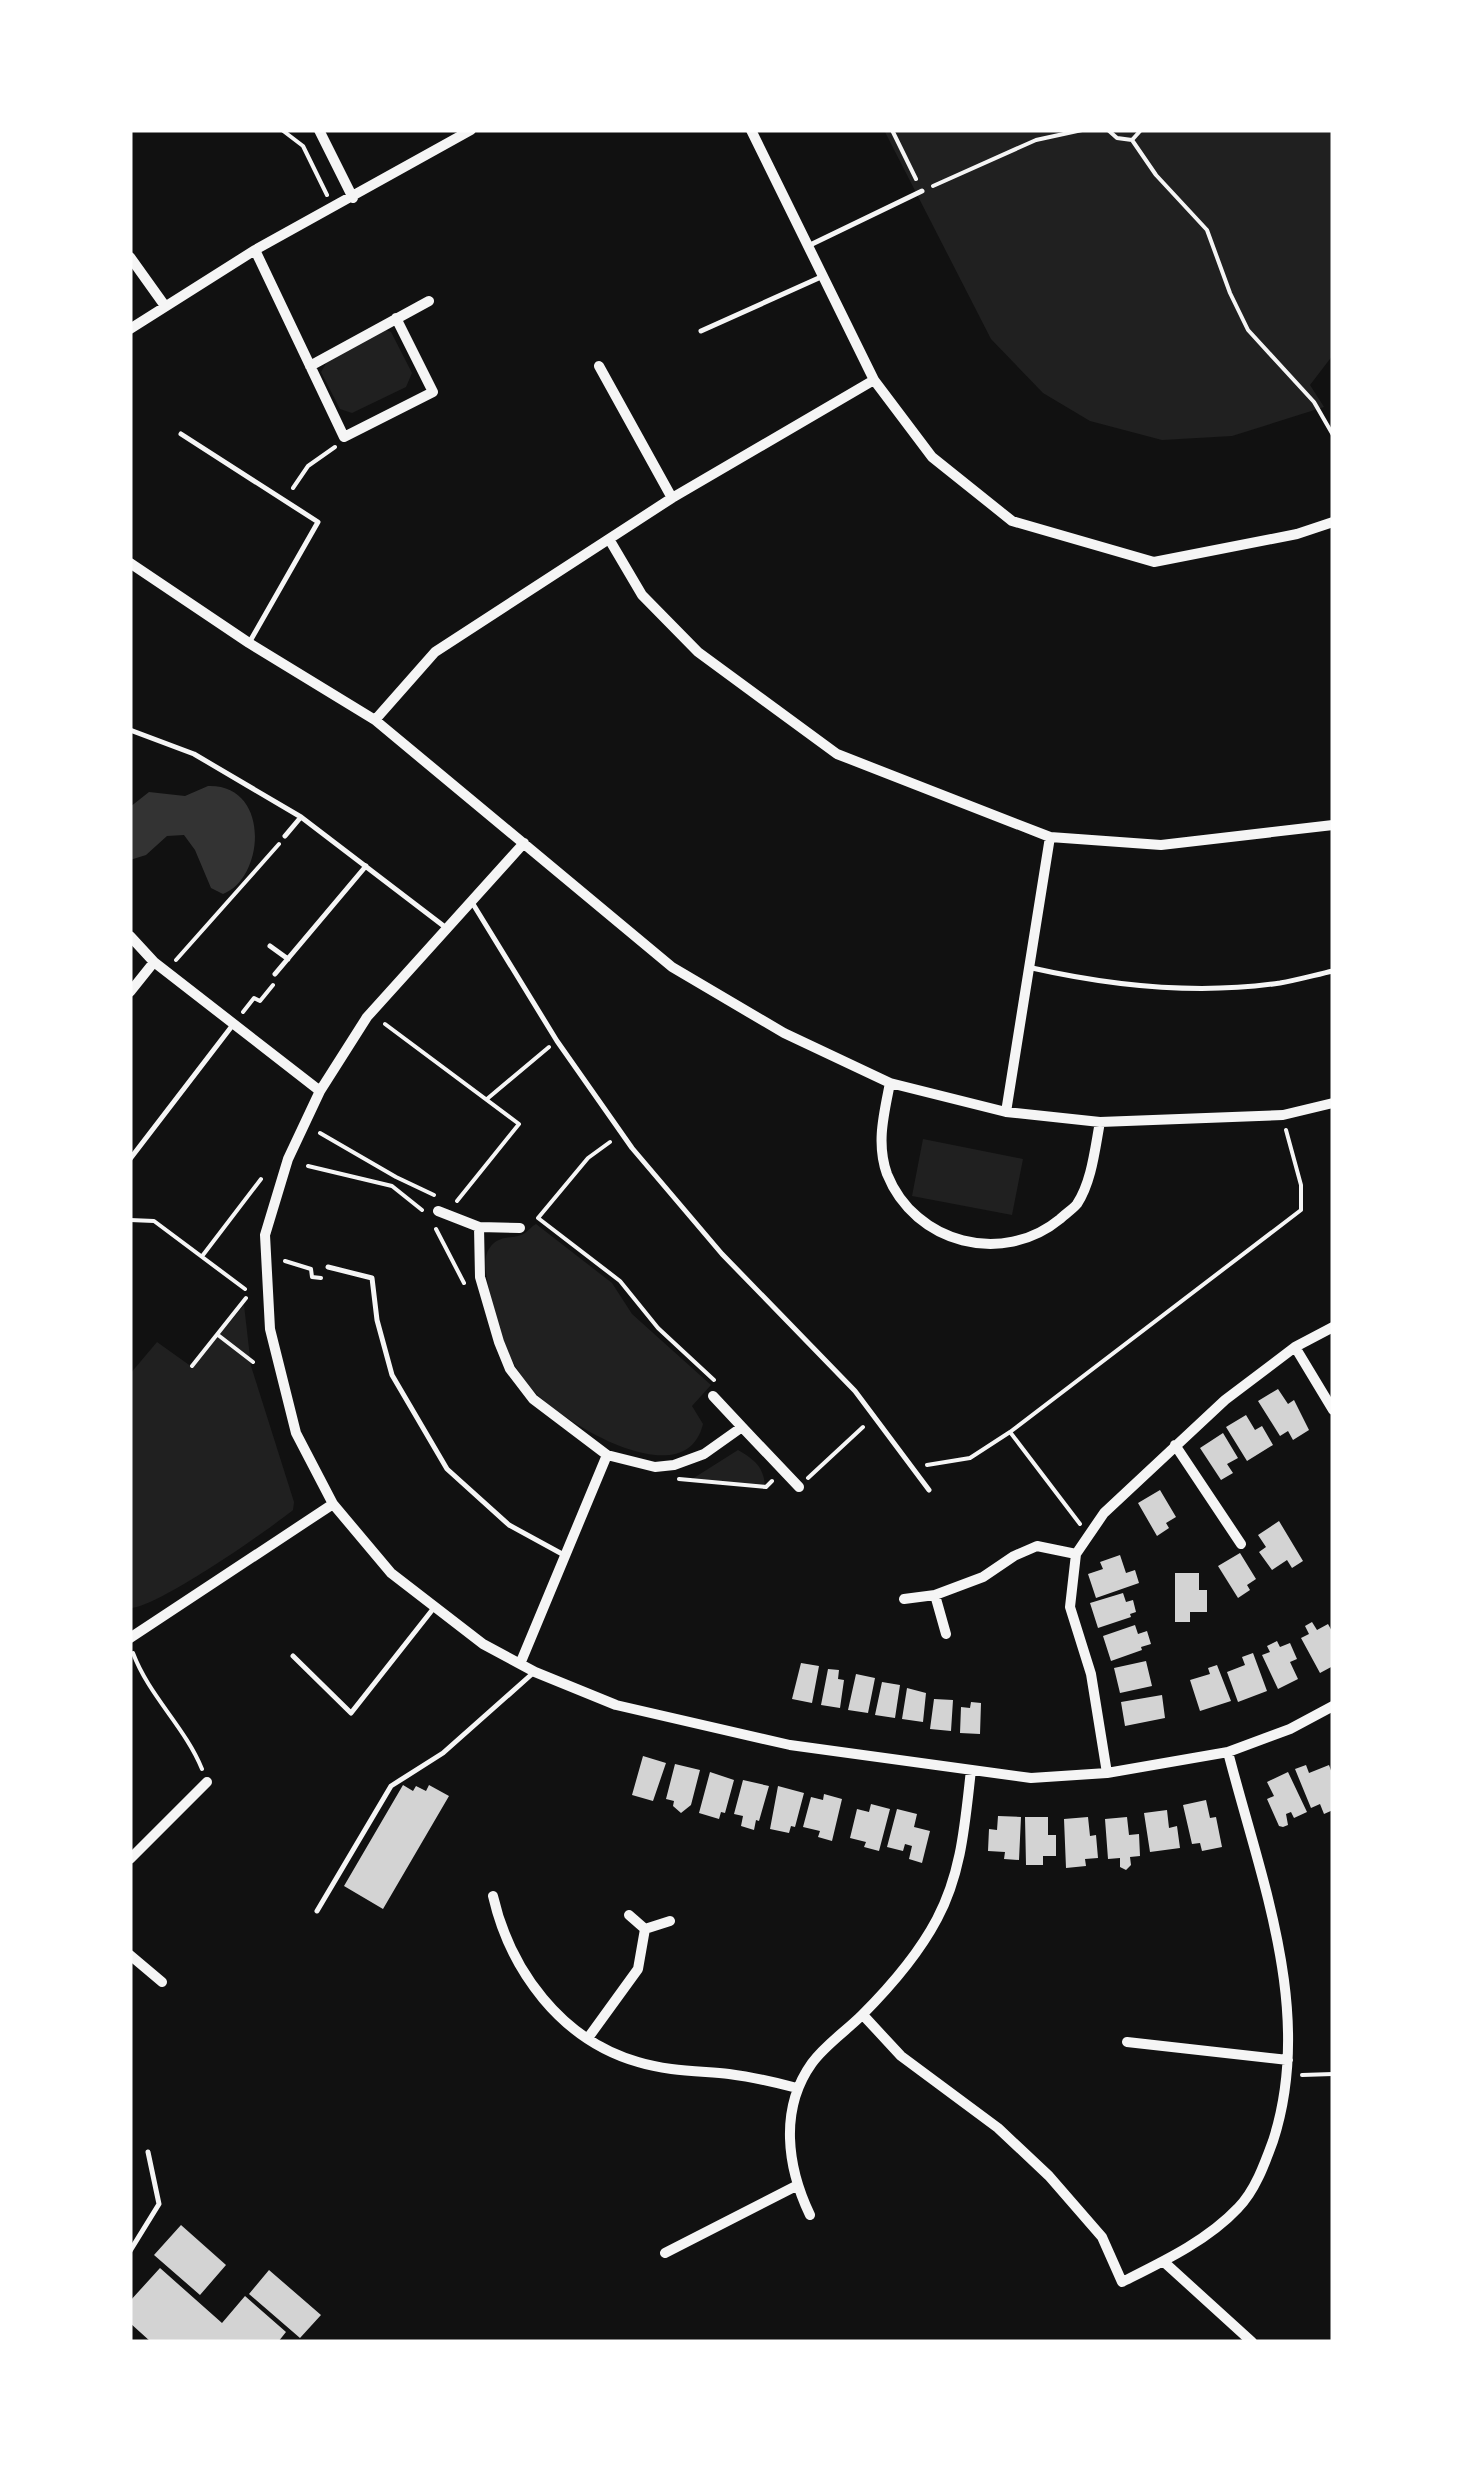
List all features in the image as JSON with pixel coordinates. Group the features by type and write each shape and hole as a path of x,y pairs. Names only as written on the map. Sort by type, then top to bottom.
{"street":[{"path":"319,130 353,198"},
{"path":"130,329 255,250 471,130"},
{"path":"751,130 874,380 932,457 1012,521 1154,562 1297,534 1333,522"},
{"path":"255,250 344,437 432,392 396,318"},
{"path":"130,257 164,306"},
{"path":"310,366 429,301"},
{"path":"599,366 672,498"},
{"path":"375,720 435,652 672,498 874,380"},
{"path":"609,539 642,595 698,652 837,754 1050,837 1161,845 1333,825"},
{"path":"130,563 249,643 375,720 672,966 784,1033 890,1083 1006,1112 1100,1122 1283,1115 1333,1103"},
{"path":"1006,1112 1050,837"},
{"path":"524,843 367,1017 320,1091 288,1159 265,1234 270,1329 296,1434 334,1504 391,1573 484,1644 534,1672 616,1705 790,1745 1030,1778 1107,1774 1228,1752 1290,1729 1333,1706"},
{"path":"130,936 154,962 320,1091"},
{"path":"130,992 154,962"},
{"path":"890,1083 880,1138 886,1172 913,1212 926,1225 953,1240 998,1244 1042,1234 1076,1205 1090,1171 1100,1122"},
{"path":"438,1211 479,1227 520,1228"},
{"path":"479,1227 480,1277 510,1369 533,1400 607,1455 655,1467 704,1454 742,1427"},
{"path":"1107,1774 1092,1674 1070,1607 1076,1554 1104,1513 1175,1444 1294,1347 1333,1327"},
{"path":"1294,1347 1333,1410"},
{"path":"714,1396 799,1486"},
{"path":"1175,1444 1241,1544"},
{"path":"520,1664 607,1455"},
{"path":"130,1641 334,1504"},
{"path":"904,1599 935,1595 982,1577 1037,1546 1076,1554"},
{"path":"935,1595 946,1634"},
{"path":"863,2015 901,2056 998,2128 1049,2176 1102,2237 1122,2282 1164,2262 1211,2231 1240,2207 1264,2166 1282,2114 1288,2075 1288,2004 1274,1927 1228,1752"},
{"path":"810,2215 796,2186 788,2138 797,2088 814,2060 863,2015 936,1922 962,1852 971,1770"},
{"path":"130,1859 207,1782"},
{"path":"493,1896 504,1937 527,1978 564,2019 588,2038 638,2062 749,2077 797,2088"},
{"path":"628,1915 646,1929"},
{"path":"646,1929 670,1920"},
{"path":"588,2038 638,1969 646,1929"},
{"path":"130,1955 162,1982"},
{"path":"1127,2042 1288,2060"},
{"path":"665,2253 796,2186"},
{"path":"1164,2262 1252,2342"}],"lane":[{"path":"808,246 922,191"},
{"path":"700,332 821,277"},
{"path":"181,434 318,522 249,643"},
{"path":"130,730 194,754 301,817 447,928"},
{"path":"286,836 301,817"},
{"path":"275,974 366,866"},
{"path":"471,902 557,1041 622,1134 722,1254 855,1390 929,1490"},
{"path":"270,946 288,959"},
{"path":"1029,968 1107,982 1206,987 1278,983 1333,972"},
{"path":"130,1159 234,1024"},
{"path":"328,1267 372,1278 377,1320 392,1375 447,1469 509,1525 567,1557"},
{"path":"294,1656 351,1712 434,1606"},
{"path":"316,1912 391,1786 442,1753 534,1672"},
{"path":"130,2251 159,2204 148,2152"}],"path":[{"path":"282,130 303,146 333,208"},
{"path":"892,130 922,191 988,158 1036,140 1082,130"},
{"path":"1108,130 1117,138 1132,140 1156,175 1207,230 1248,330 1314,402 1333,435"},
{"path":"1132,140 1141,130"},
{"path":"284,501 308,466 331,452 344,437"},
{"path":"166,971 286,836"},
{"path":"234,1024 254,998 260,1002 278,978 275,974"},
{"path":"385,1024 519,1124 456,1202"},
{"path":"485,1100 557,1041"},
{"path":"914,1471 929,1464 970,1458 1010,1432 1301,1210 1301,1185 1283,1115"},
{"path":"320,1133 442,1199"},
{"path":"520,1228 538,1218 588,1158 622,1134"},
{"path":"308,1166 392,1186 412,1199 431,1219 466,1286"},
{"path":"392,1186 396,1177"},
{"path":"204,1255 261,1180"},
{"path":"538,1218 620,1281 658,1328 720,1385 714,1396"},
{"path":"130,1220 154,1221 245,1288"},
{"path":"286,1261 311,1269 312,1278 326,1278 328,1267"},
{"path":"192,1366 246,1298"},
{"path":"218,1335 253,1362"},
{"path":"799,1486 874,1417"},
{"path":"1010,1432 1089,1536"},
{"path":"674,1465 680,1480 766,1487 784,1470"},
{"path":"130,1641 137,1664 194,1748 207,1782"},
{"path":"1288,2075 1333,2074"}],"shaded area":[{"path":"884,130 1333,130 1333,355 1310,385 1324,407 1232,436 1162,440 1090,421 1043,393 991,339"},
{"path":"383,329 391,332 412,373 406,387 352,413 340,409 321,372 328,360"},
{"path":"208,786 228,789 243,800 252,815 255,833 247,870 237,885 223,894 211,888 184,835 167,836 146,855 130,860 130,807 149,792 185,796"},
{"path":"923,1139 1023,1159 1012,1215 912,1196"},
{"path":"536,1224 612,1283 632,1314 711,1385 692,1406 703,1424 692,1445 672,1455 648,1454 620,1446 567,1418 523,1378 499,1329 485,1262 495,1242 521,1235"},
{"path":"244,1305 251,1366 294,1502 293,1510 238,1550 163,1596 130,1608 130,1374 157,1342 192,1367"},
{"path":"738,1450 758,1465 765,1487 689,1481"}],"building":[{"path":"1278,1389 1288,1404 1294,1400 1309,1430 1293,1440 1288,1431 1280,1436 1258,1401"},
{"path":"1246,1415 1255,1430 1262,1426 1273,1445 1247,1461 1226,1427"},
{"path":"1223,1433 1238,1458 1227,1464 1233,1473 1221,1480 1200,1448"},
{"path":"1160,1490 1176,1517 1157,1536 1138,1503"},
{"path":"1279,1521 1303,1561 1292,1568 1287,1560 1272,1570 1259,1552 1266,1547 1258,1535"},
{"path":"1240,1553 1256,1579 1247,1585 1250,1590 1238,1598 1218,1566"},
{"path":"1120,1555 1126,1573 1135,1570 1139,1583 1096,1598 1088,1574 1103,1569 1100,1562"},
{"path":"1175,1573 1199,1573 1199,1590 1207,1590 1207,1612 1190,1612 1190,1622 1175,1622"},
{"path":"1123,1593 1126,1602 1133,1600 1136,1612 1098,1628 1090,1603"},
{"path":"1312,1622 1317,1630 1328,1624 1333,1633 1333,1666 1320,1673 1301,1638 1309,1634 1305,1626"},
{"path":"1135,1625 1138,1634 1147,1631 1151,1644 1111,1661 1103,1636"},
{"path":"1277,1641 1280,1647 1290,1643 1297,1659 1290,1662 1298,1679 1278,1689 1262,1655 1270,1652 1267,1646"},
{"path":"1253,1653 1267,1691 1238,1702 1227,1672 1245,1665 1242,1657"},
{"path":"1146,1661 1152,1686 1120,1693 1114,1668"},
{"path":"801,1663 819,1666 812,1703 792,1699"},
{"path":"1217,1665 1231,1701 1200,1711 1190,1680 1210,1674 1208,1668"},
{"path":"828,1669 839,1670 838,1679 844,1680 840,1708 821,1705"},
{"path":"856,1674 875,1678 868,1713 848,1710"},
{"path":"882,1682 900,1685 895,1718 875,1715"},
{"path":"907,1688 926,1693 923,1722 902,1719"},
{"path":"1162,1695 1165,1718 1125,1726 1121,1702"},
{"path":"934,1699 953,1700 951,1731 930,1729"},
{"path":"971,1702 981,1703 980,1734 960,1733 961,1707 970,1708"},
{"path":"643,1756 666,1763 653,1801 632,1795"},
{"path":"675,1764 700,1770 691,1805 681,1813 673,1806 674,1801 666,1799"},
{"path":"1306,1765 1309,1773 1329,1765 1333,1776 1333,1810 1324,1814 1320,1804 1311,1808 1295,1769"},
{"path":"710,1772 734,1780 725,1813 721,1812 719,1819 699,1813"},
{"path":"1288,1772 1307,1812 1294,1818 1291,1812 1286,1814 1288,1825 1283,1827 1267,1799 1274,1796 1267,1782"},
{"path":"743,1780 769,1786 754,1830 741,1826 743,1816 734,1814"},
{"path":"403,1785 413,1791 416,1786 426,1791 429,1785 449,1796 383,1909 344,1886"},
{"path":"778,1786 804,1793 795,1827 791,1826 789,1833 770,1829"},
{"path":"824,1794 842,1799 832,1841 818,1837 820,1831 803,1827 811,1797 823,1800"},
{"path":"1206,1800 1210,1818 1216,1817 1222,1847 1202,1851 1200,1843 1192,1844 1183,1805"},
{"path":"871,1804 890,1809 879,1851 850,1838 857,1809 869,1812"},
{"path":"897,1809 917,1814 914,1827 930,1831 922,1863 909,1859 912,1846 905,1844 903,1851 887,1847"},
{"path":"1167,1810 1169,1828 1177,1826 1180,1848 1150,1852 1144,1813"},
{"path":"998,1816 1021,1817 1019,1860 1004,1859 1005,1852 988,1851 989,1829 997,1830"},
{"path":"1025,1817 1048,1817 1048,1835 1056,1835 1056,1856 1043,1856 1043,1865 1026,1865"},
{"path":"1088,1817 1090,1836 1096,1835 1098,1858 1085,1859 1086,1866 1066,1868 1064,1819"},
{"path":"1127,1817 1129,1835 1139,1834 1140,1856 1130,1857 1131,1865 1126,1870 1120,1867 1120,1858 1108,1859 1105,1819"},
{"path":"181,2225 226,2265 200,2295 154,2255"},
{"path":"160,2268 222,2323 245,2296 286,2332 278,2342 151,2342 130,2323 130,2301"},
{"path":"269,2270 321,2315 300,2338 249,2294"}]}
